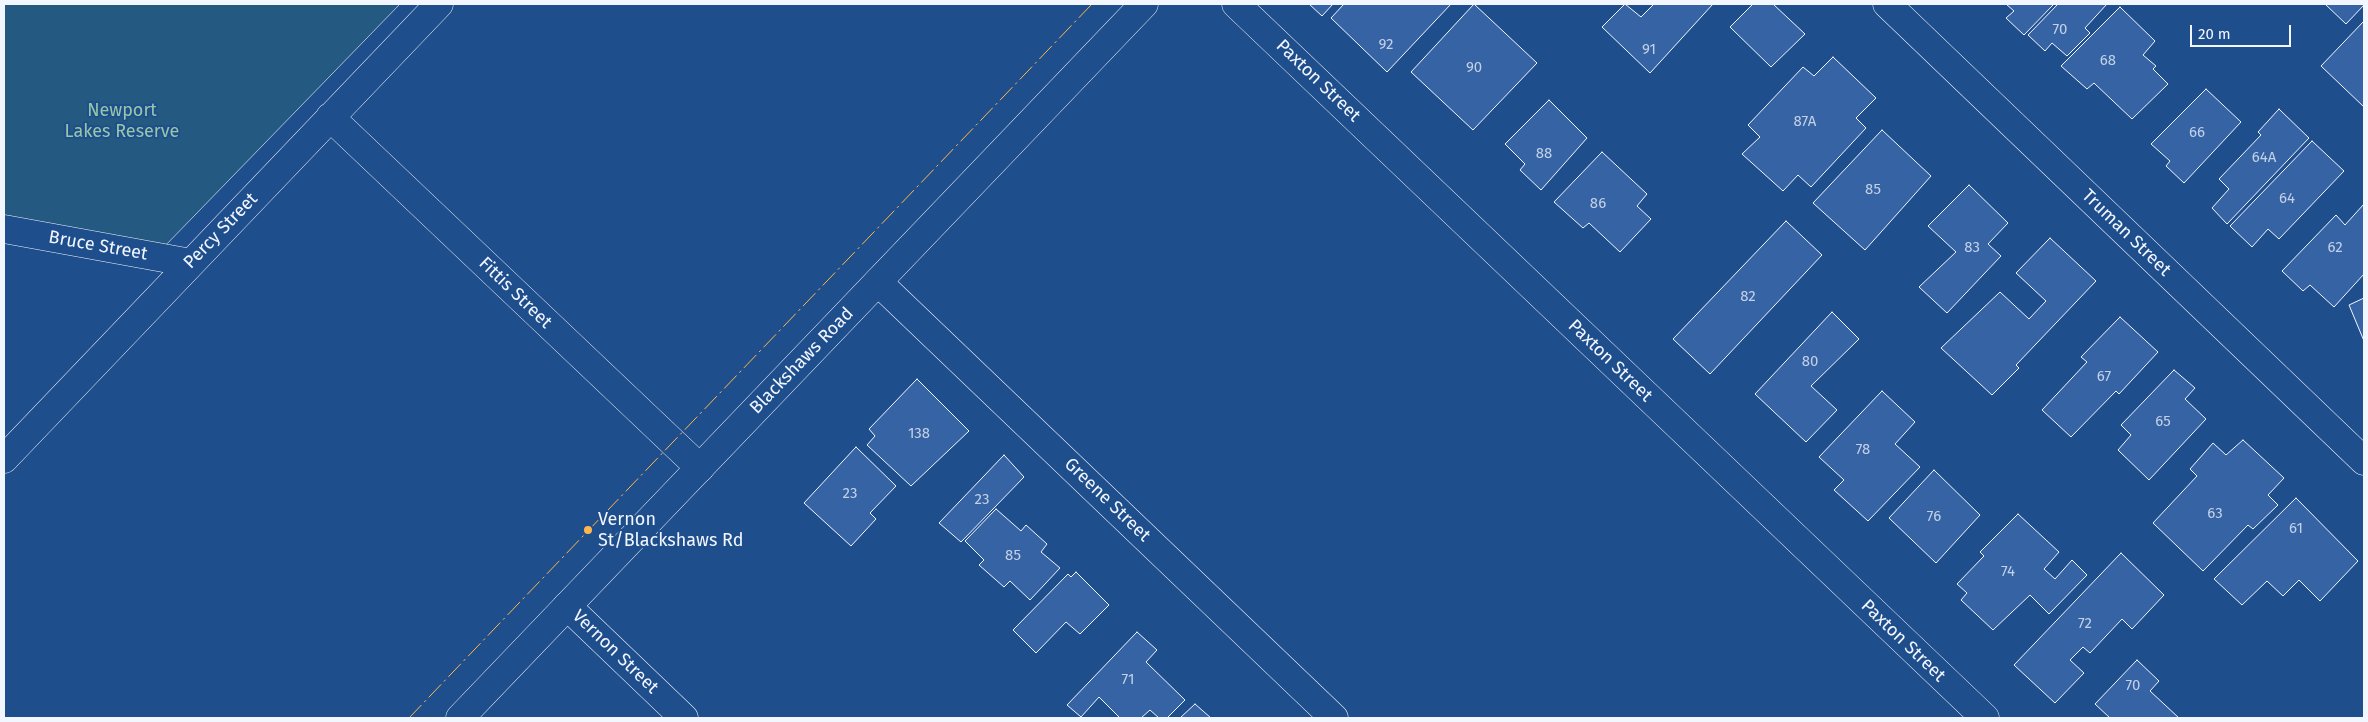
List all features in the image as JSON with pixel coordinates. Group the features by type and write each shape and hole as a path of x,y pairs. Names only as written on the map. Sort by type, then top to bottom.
{"street":[{"name":"Percy Street","path":"4,458 439,4"},
{"name":"Blackshaws Road","path":"460,718 1144,4"},
{"name":"Paxton Street","path":"1236,4 1984,718"},
{"name":"Truman Street","path":"1887,4 2364,461"},
{"name":"Fittis Street","path":"330,117 700,468"},
{"name":"Bruce Street","path":"4,229 191,262"},
{"name":"Greene Street","path":"878,282 1334,718"},
{"name":"Vernon Street","path":"567,606 684,718"}],"green space":[{"name":"Newport Lakes Reserve","path":"4,4 400,4 161,250 4,226"}],"building":[{"path":"1309,4 1333,4 1322,16"},
{"path":"1344,4 1451,4 1387,72 1331,18"},
{"path":"1474,4 1537,63 1473,130 1411,72"},
{"path":"1625,4 1641,17 1654,4 1713,4 1650,73 1602,27"},
{"path":"1753,4 1773,4 1805,34 1771,67 1730,27"},
{"path":"2006,4 2054,4 2024,35 2006,18 2014,11"},
{"path":"2058,4 2107,4 2085,28 2090,33 2067,56 2052,43 2045,51 2028,35"},
{"path":"2325,4 2364,4 2364,5 2346,24"},
{"path":"2120,7 2155,41 2143,55 2156,66 2153,69 2168,84 2132,119 2094,83 2087,89 2061,66"},
{"path":"2364,21 2364,107 2321,66"},
{"path":"1833,57 1876,98 1856,118 1866,128 1811,187 1798,175 1783,191 1742,154 1760,137 1748,125 1803,67 1814,76"},
{"path":"2206,89 2241,122 2184,183 2166,166 2170,161 2151,144"},
{"path":"1549,100 1587,138 1541,190 1520,170 1525,164 1505,144"},
{"path":"2279,109 2309,138 2227,224 2212,208 2229,189 2219,179 2261,135 2258,132"},
{"path":"1882,130 1931,176 1865,250 1813,203"},
{"path":"2312,141 2344,171 2279,239 2268,229 2252,247 2230,226"},
{"path":"1602,152 1647,194 1637,206 1651,219 1620,252 1589,223 1583,228 1554,202"},
{"path":"1969,185 2008,223 1988,244 2001,256 1947,313 1919,287 1956,252 1928,226"},
{"path":"2364,204 2364,274 2334,307 2310,285 2303,291 2282,271 2336,215 2345,225"},
{"path":"1786,221 1822,255 1710,374 1673,339"},
{"path":"2050,238 2096,281 2016,365 2019,368 1992,395 1941,348 2000,292 2029,319 2046,301 2016,273"},
{"path":"2364,298 2364,341 2349,305"},
{"path":"1832,312 1859,339 1811,386 1837,410 1806,442 1755,394"},
{"path":"2120,317 2158,352 2119,394 2116,391 2071,437 2042,410 2087,362 2081,357"},
{"path":"2174,370 2195,388 2185,399 2206,419 2149,480 2118,450 2131,435 2121,425"},
{"path":"917,379 969,431 911,486 867,445 875,436 869,429"},
{"path":"1882,391 1915,422 1895,444 1920,467 1868,521 1834,490 1844,480 1819,457"},
{"path":"2243,440 2284,478 2268,495 2278,505 2253,529 2248,525 2203,571 2153,523 2197,476 2190,469 2213,443 2226,455"},
{"path":"856,447 896,486 870,513 876,519 851,546 804,503"},
{"path":"1004,455 1024,477 961,542 939,523"},
{"path":"1934,470 1980,515 1936,563 1889,518"},
{"path":"2296,498 2358,561 2320,601 2299,580 2283,596 2267,581 2242,605 2214,579"},
{"path":"996,509 1021,531 1026,525 1047,544 1041,552 1060,568 1030,600 1010,581 1004,587 979,565 984,560 965,541"},
{"path":"2018,514 2059,552 2044,569 2055,579 2072,560 2087,575 2049,614 2030,595 1993,630 1961,600 1967,593 1957,584 1984,556 1980,552"},
{"path":"2121,553 2164,595 2132,629 2122,619 2090,653 2083,647 2070,660 2084,673 2055,703 2014,665"},
{"path":"1076,572 1109,605 1080,634 1066,622 1036,653 1013,630 1068,574 1071,577"},
{"path":"1137,632 1157,650 1146,662 1185,700 1167,718 1159,718 1150,710 1141,718 1120,718 1099,697 1081,717 1067,705"},
{"path":"2137,660 2159,681 2150,691 2179,718 2110,718 2095,704"},
{"path":"1195,704 1211,718 1180,718"}],"power":[{"path":"409,718 1092,4"}],"place":[{"name":"Vernon St/Blackshaws Rd","path":"588,530"}]}
